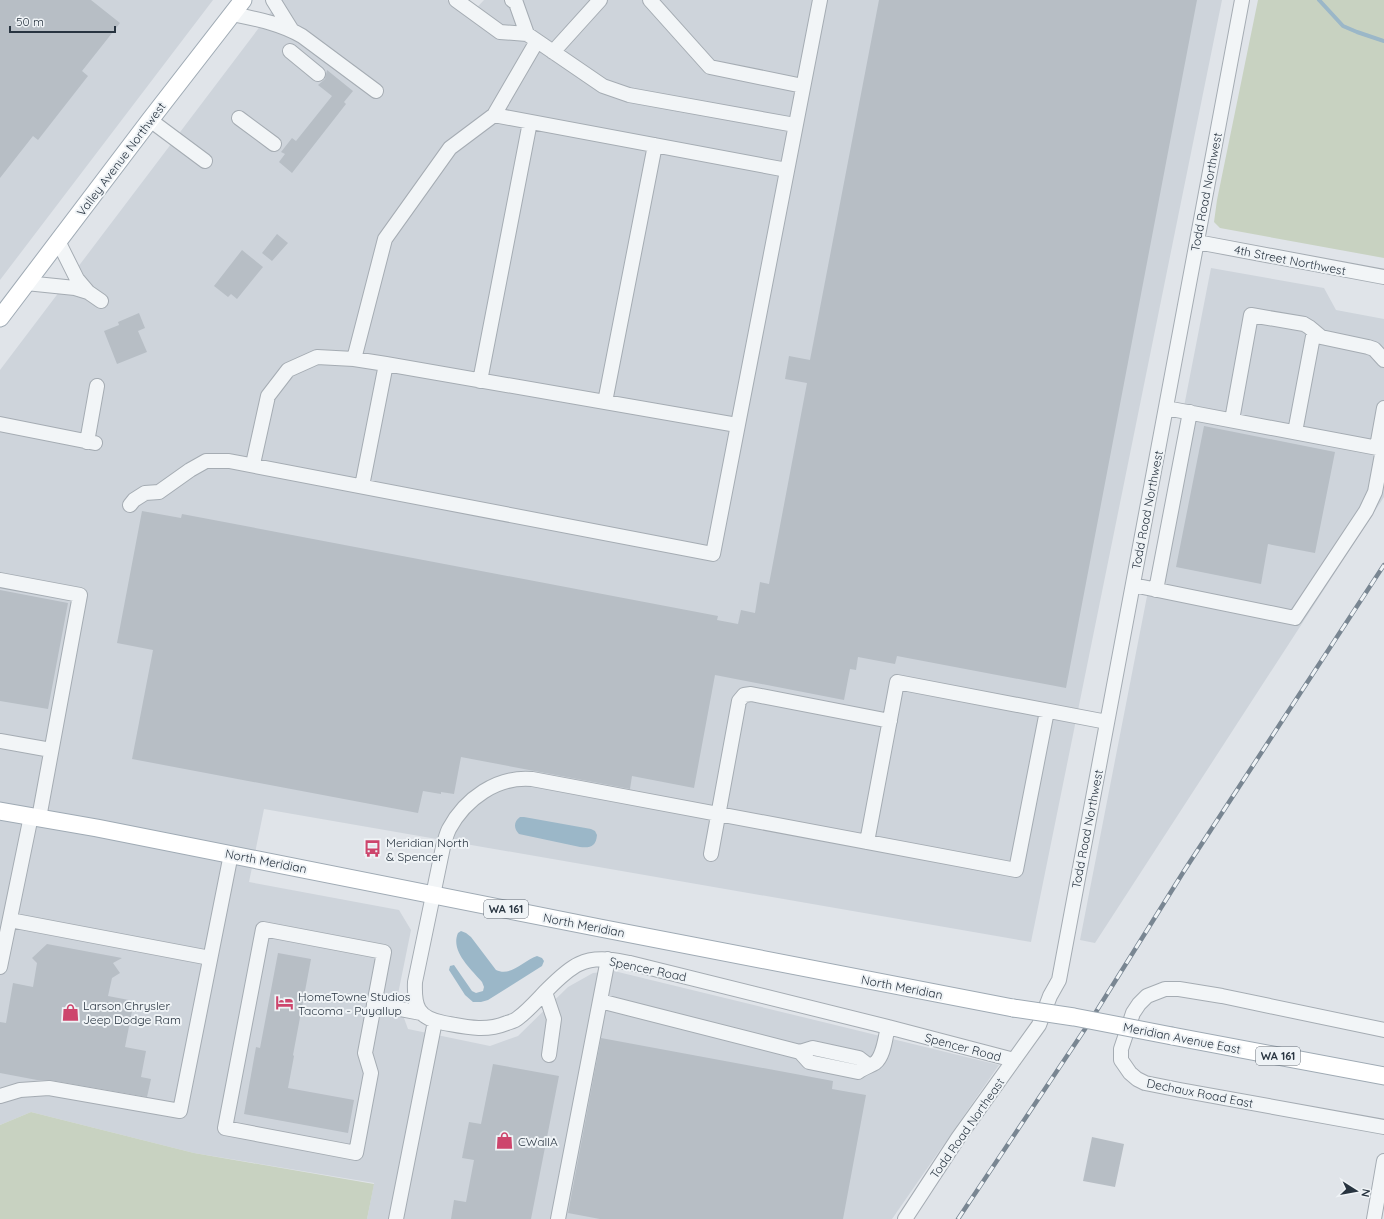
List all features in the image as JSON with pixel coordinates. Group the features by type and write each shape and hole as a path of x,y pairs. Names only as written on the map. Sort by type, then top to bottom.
{"main road":[{"name":"Valley Avenue Northwest","path":"0,318 243,0"},
{"name":"North Meridian","path":"0,811 231,854 1012,1008 1074,1018"},
{"name":"Meridian Avenue East","path":"1074,1018 1384,1076"}],"street":[{"path":"273,0 291,29"},
{"path":"456,0 500,32 532,37 603,86 629,95 795,125"},
{"path":"512,0 516,3 532,37"},
{"path":"553,52 600,0"},
{"path":"650,0 710,67 803,86"},
{"path":"130,505 134,500 145,493 159,492 190,470 206,461 229,461 253,464 712,554 820,0"},
{"name":"Todd Road Northwest","path":"1043,1017 1050,996 1059,980 1242,0"},
{"path":"232,14 274,23 291,29 376,91"},
{"path":"354,359 385,239 450,148 494,115 532,37"},
{"path":"290,52 318,74"},
{"path":"494,115 787,170"},
{"path":"238,118 274,144"},
{"path":"150,120 205,161"},
{"path":"480,381 530,122"},
{"path":"605,402 655,145"},
{"path":"58,241 77,279 88,292 101,301"},
{"name":"4th Street Northwest","path":"1197,242 1384,277"},
{"path":"26,283 75,288 88,292"},
{"path":"1232,420 1251,315 1304,324 1321,337 1374,349 1384,360"},
{"path":"1295,432 1314,331"},
{"path":"253,464 268,396 288,370 317,357 354,359 386,364 737,425"},
{"path":"362,486 386,364"},
{"path":"0,424 91,442 97,386"},
{"path":"1133,585 1295,618 1371,502 1375,492 1383,449 1166,408"},
{"path":"1377,447 1384,408"},
{"path":"1156,590 1190,412"},
{"path":"0,580 80,595 51,750 0,967"},
{"path":"867,842 897,682 1107,722"},
{"path":"711,854 739,701 744,695 751,694 890,721"},
{"path":"422,1013 414,999 415,982 443,847 448,830 457,816 480,794 490,787 505,781 532,778 1016,870 1047,711"},
{"path":"0,741 51,750"},
{"path":"0,1096 20,1090 49,1088 180,1111 231,854"},
{"path":"10,920 210,958"},
{"path":"263,929 384,952 374,1004 365,1053 371,1073 356,1153 225,1128 263,929"},
{"path":"558,1219 608,959"},
{"name":"Spencer Road","path":"422,1013 435,1022 480,1029 501,1026 517,1019 566,972 580,963 591,960 608,959 630,963 888,1027 1014,1060"},
{"name":"Dechaux Road East","path":"1384,1030 1222,996 1178,989 1165,989 1147,996 1139,1004 1133,1013 1121,1049 1121,1060 1125,1066 1137,1079 1145,1083 1384,1127"},
{"path":"545,992 554,1019 549,1055"},
{"path":"600,1000 800,1052 813,1048 859,1058 868,1065 873,1064 880,1055 888,1027"},
{"path":"374,1004 422,1013"},
{"name":"Todd Road Northeast","path":"906,1219 958,1138 1039,1025 1043,1017"},
{"path":"396,1219 435,1022"},
{"path":"1374,1219 1384,1161"}],"shaded area":[{"path":"0,0 213,0 0,280"},
{"path":"280,0 447,0 469,16 484,0 1222,0 1031,942 264,809 249,882 399,910 411,930 397,999 408,1029 490,1046 518,1036 568,987 593,973 614,971 999,1065 892,1219 367,1219 374,1183 194,1153 31,1112 0,1125 0,370"},
{"path":"1211,268 1324,288 1336,310 1384,319 1384,497 1095,943 1080,940"}],"green space":[{"path":"1258,0 1384,0 1384,258 1220,228 1214,222 1217,200"},
{"path":"31,1112 194,1153 374,1184 367,1219 0,1219 0,1125"}],"water":[{"path":"520,817 591,829 595,831 597,835 596,839 594,844 590,847 580,847 519,834 516,830 515,823"},
{"path":"461,931 471,937 496,970 501,972 517,968 537,956 542,958 544,961 542,966 488,1000 473,1002 465,995 449,970 450,966 454,965 472,991 476,993 483,991 484,987 482,982 467,966 459,953 456,940 458,933"}],"building":[{"path":"0,0 91,0 120,23 82,71 88,76 38,140 33,136 0,178"},
{"path":"879,0 1197,0 1066,688 897,656 895,664 858,657 856,670 850,669 844,700 715,675 694,788 632,776 630,789 461,757 454,794 441,792 441,794 423,791 418,813 132,759 153,650 117,643 142,511 181,518 182,514 718,616 717,620 738,624 741,610 755,613 760,582 769,584 807,383 785,379 789,356 810,360"},
{"path":"327,70 353,91 344,102 346,104 292,173 279,162 285,154 281,152 292,138 296,141 332,96 318,85 325,79"},
{"path":"277,234 288,243 272,261 262,253"},
{"path":"242,250 263,267 237,299 231,294 228,297 214,286"},
{"path":"139,313 145,328 138,331 147,352 117,364 104,331 119,325 118,322"},
{"path":"1204,426 1335,452 1315,553 1268,544 1261,584 1176,567"},
{"path":"0,590 68,603 48,709 0,701"},
{"name":"Larson Chrysler Jeep Dodge Ram","path":"47,944 122,958 113,963 120,973 112,978 108,996 134,1001 125,1047 146,1051 141,1077 151,1079 147,1097 0,1073 0,1022 6,1023 13,983 33,987 37,963 32,958"},
{"name":"HomeTowne Studios Tacoma - Puyallup","path":"278,953 311,959 288,1088 354,1100 348,1133 244,1114 256,1047 260,1048"},
{"path":"601,1038 833,1081 832,1089 866,1095 843,1219 600,1219 568,1213"},
{"name":"CWallA","path":"493,1064 559,1076 531,1219 451,1219 454,1200 466,1202 474,1160 462,1158 469,1122 481,1124"},
{"path":"1092,1137 1124,1144 1115,1187 1083,1181"}],"waterway":[{"path":"1319,0 1343,26 1384,41"}],"railway":[{"path":"958,1219 1089,1023 1184,871 1384,565"}],"place":[{"name":"Meridian North & Spencer","path":"373,849"},
{"name":"HomeTowne Studios Tacoma - Puyallup","path":"285,1003"},
{"name":"Larson Chrysler Jeep Dodge Ram","path":"70,1012"},
{"name":"CWallA","path":"505,1141"}]}
